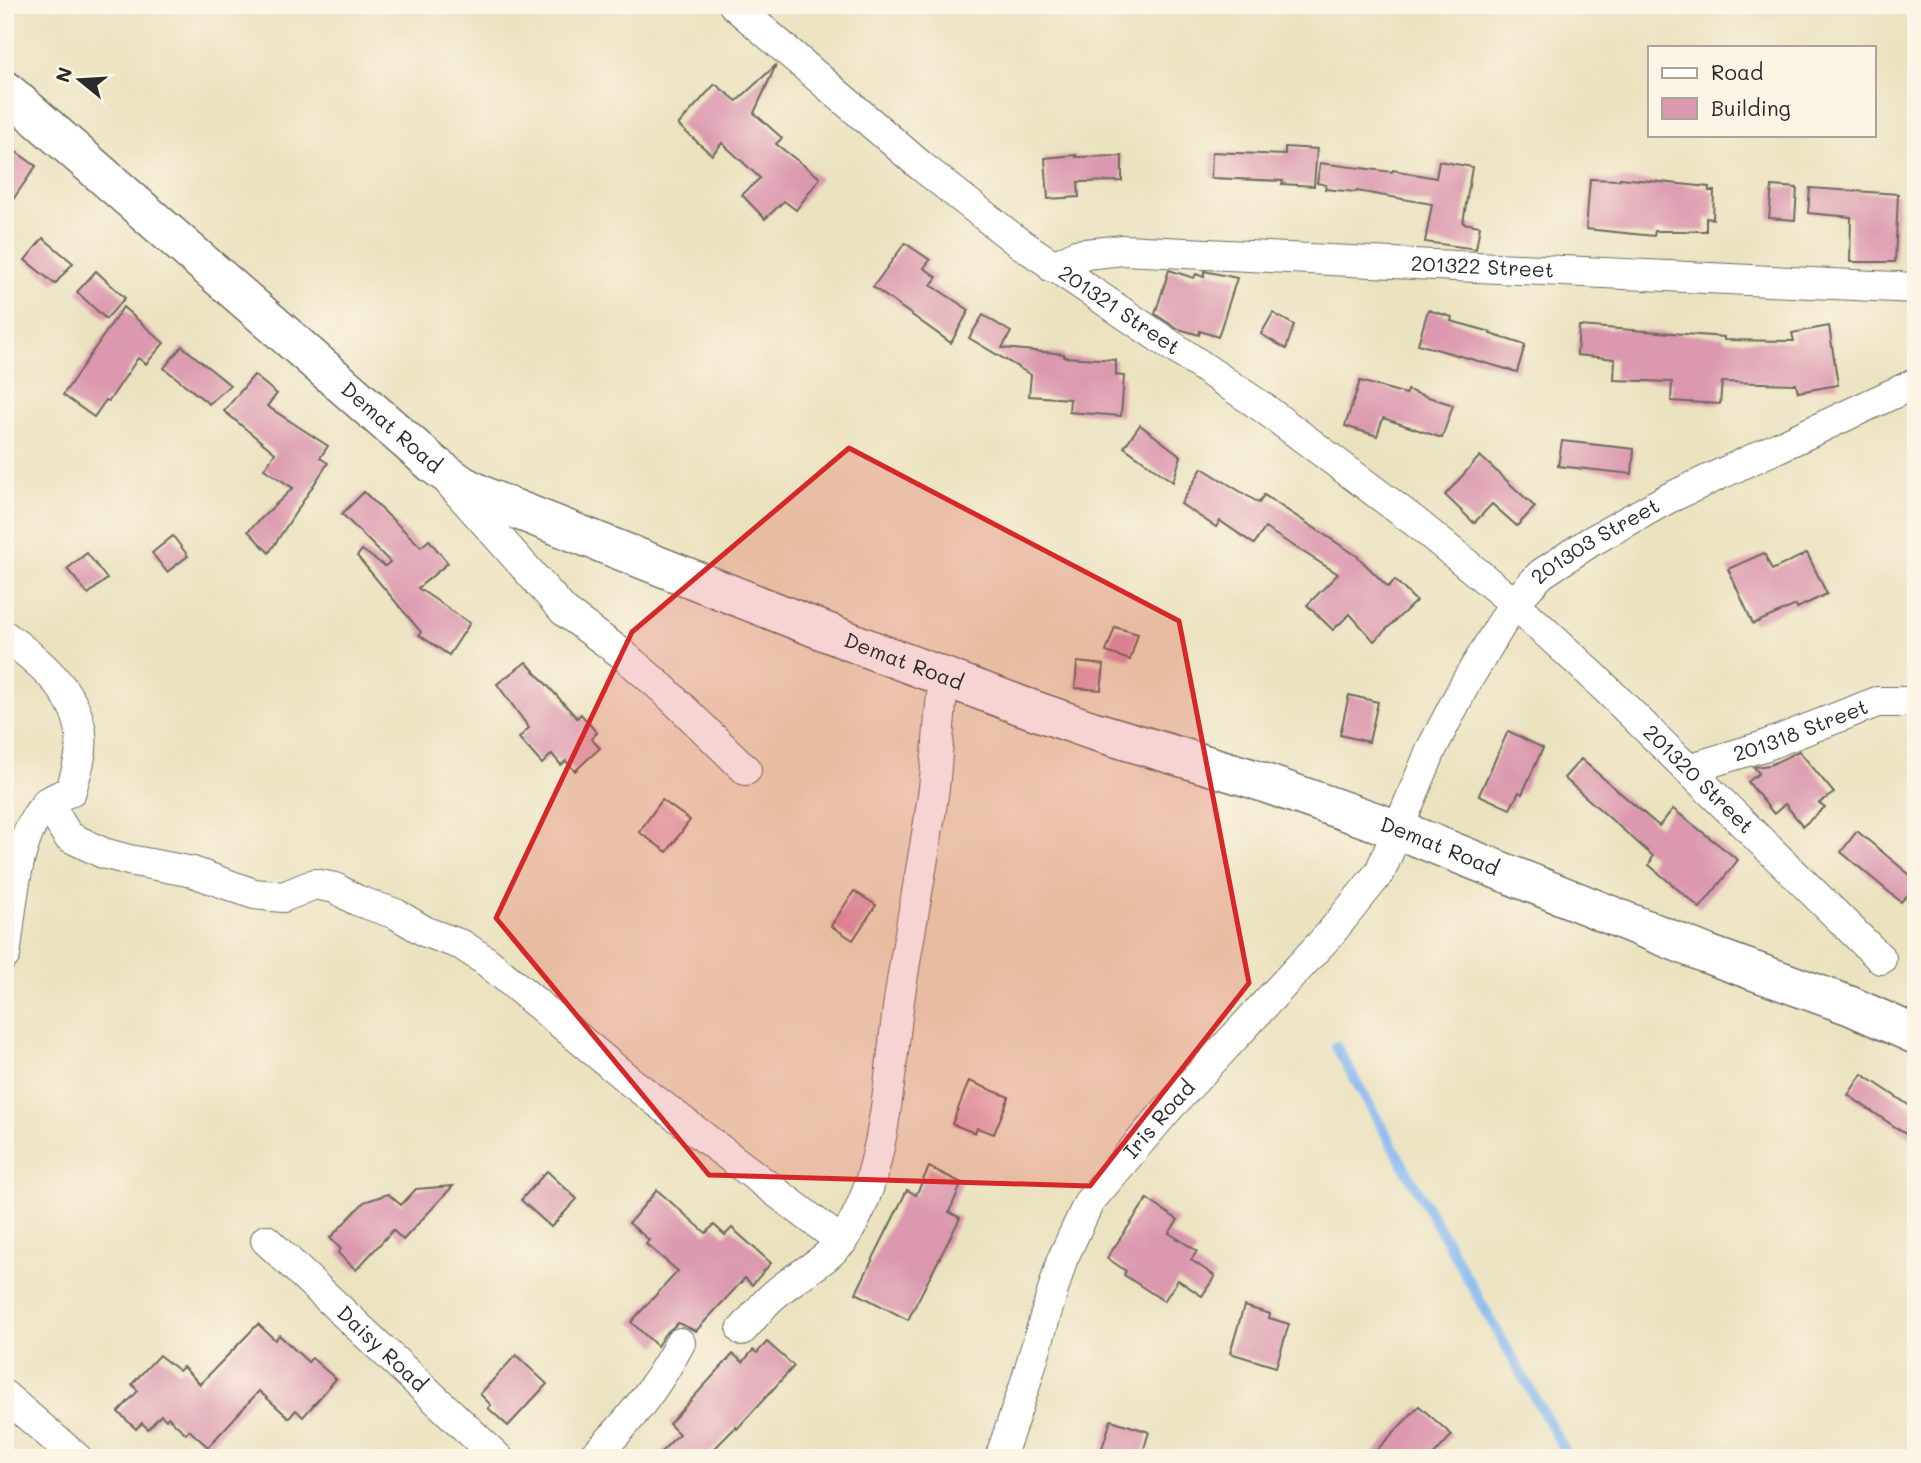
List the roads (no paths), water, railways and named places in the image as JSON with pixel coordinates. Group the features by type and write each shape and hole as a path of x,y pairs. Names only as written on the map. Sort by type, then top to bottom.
{"street":[{"name":"201321 Street","path":"734,5 921,166 1052,267 1265,409 1418,523 1514,603"},
{"name":"Demat Road","path":"5,90 433,464 463,485 516,511 944,677 1091,730 1250,778 1399,830 1707,954 1851,1006 1916,1035"},
{"name":"201322 Street","path":"1052,267 1076,255 1123,250 1916,288"},
{"name":"201303 Street","path":"1399,830 1432,748 1465,684 1514,603 1541,574 1590,542 1667,499 1916,383"},
{"path":"433,464 564,611 621,653 663,689 746,770"},
{"name":"201320 Street","path":"1514,603 1881,958"},
{"path":"5,636 33,656 72,701 79,724 81,748 71,791 47,802 24,841 5,955"},
{"path":"742,1330 772,1296 826,1259 842,1242 859,1213 874,1166 929,818 944,677"},
{"name":"201318 Street","path":"1688,769 1764,746 1877,702 1916,702"},
{"path":"47,802 68,836 103,853 193,872 254,894 283,897 314,884 326,885 356,900 396,914 426,932 462,945 486,961 631,1082 842,1242"},
{"name":"Iris Road","path":"1000,1458 1062,1260 1089,1202 1166,1111 1354,906 1380,872 1399,830"},
{"name":"Daisy Road","path":"266,1240 498,1458"},
{"path":"592,1458 645,1399 666,1370 680,1343"},
{"path":"5,1396 77,1458"}],"waterway":[{"path":"1336,1046 1569,1458"}]}
